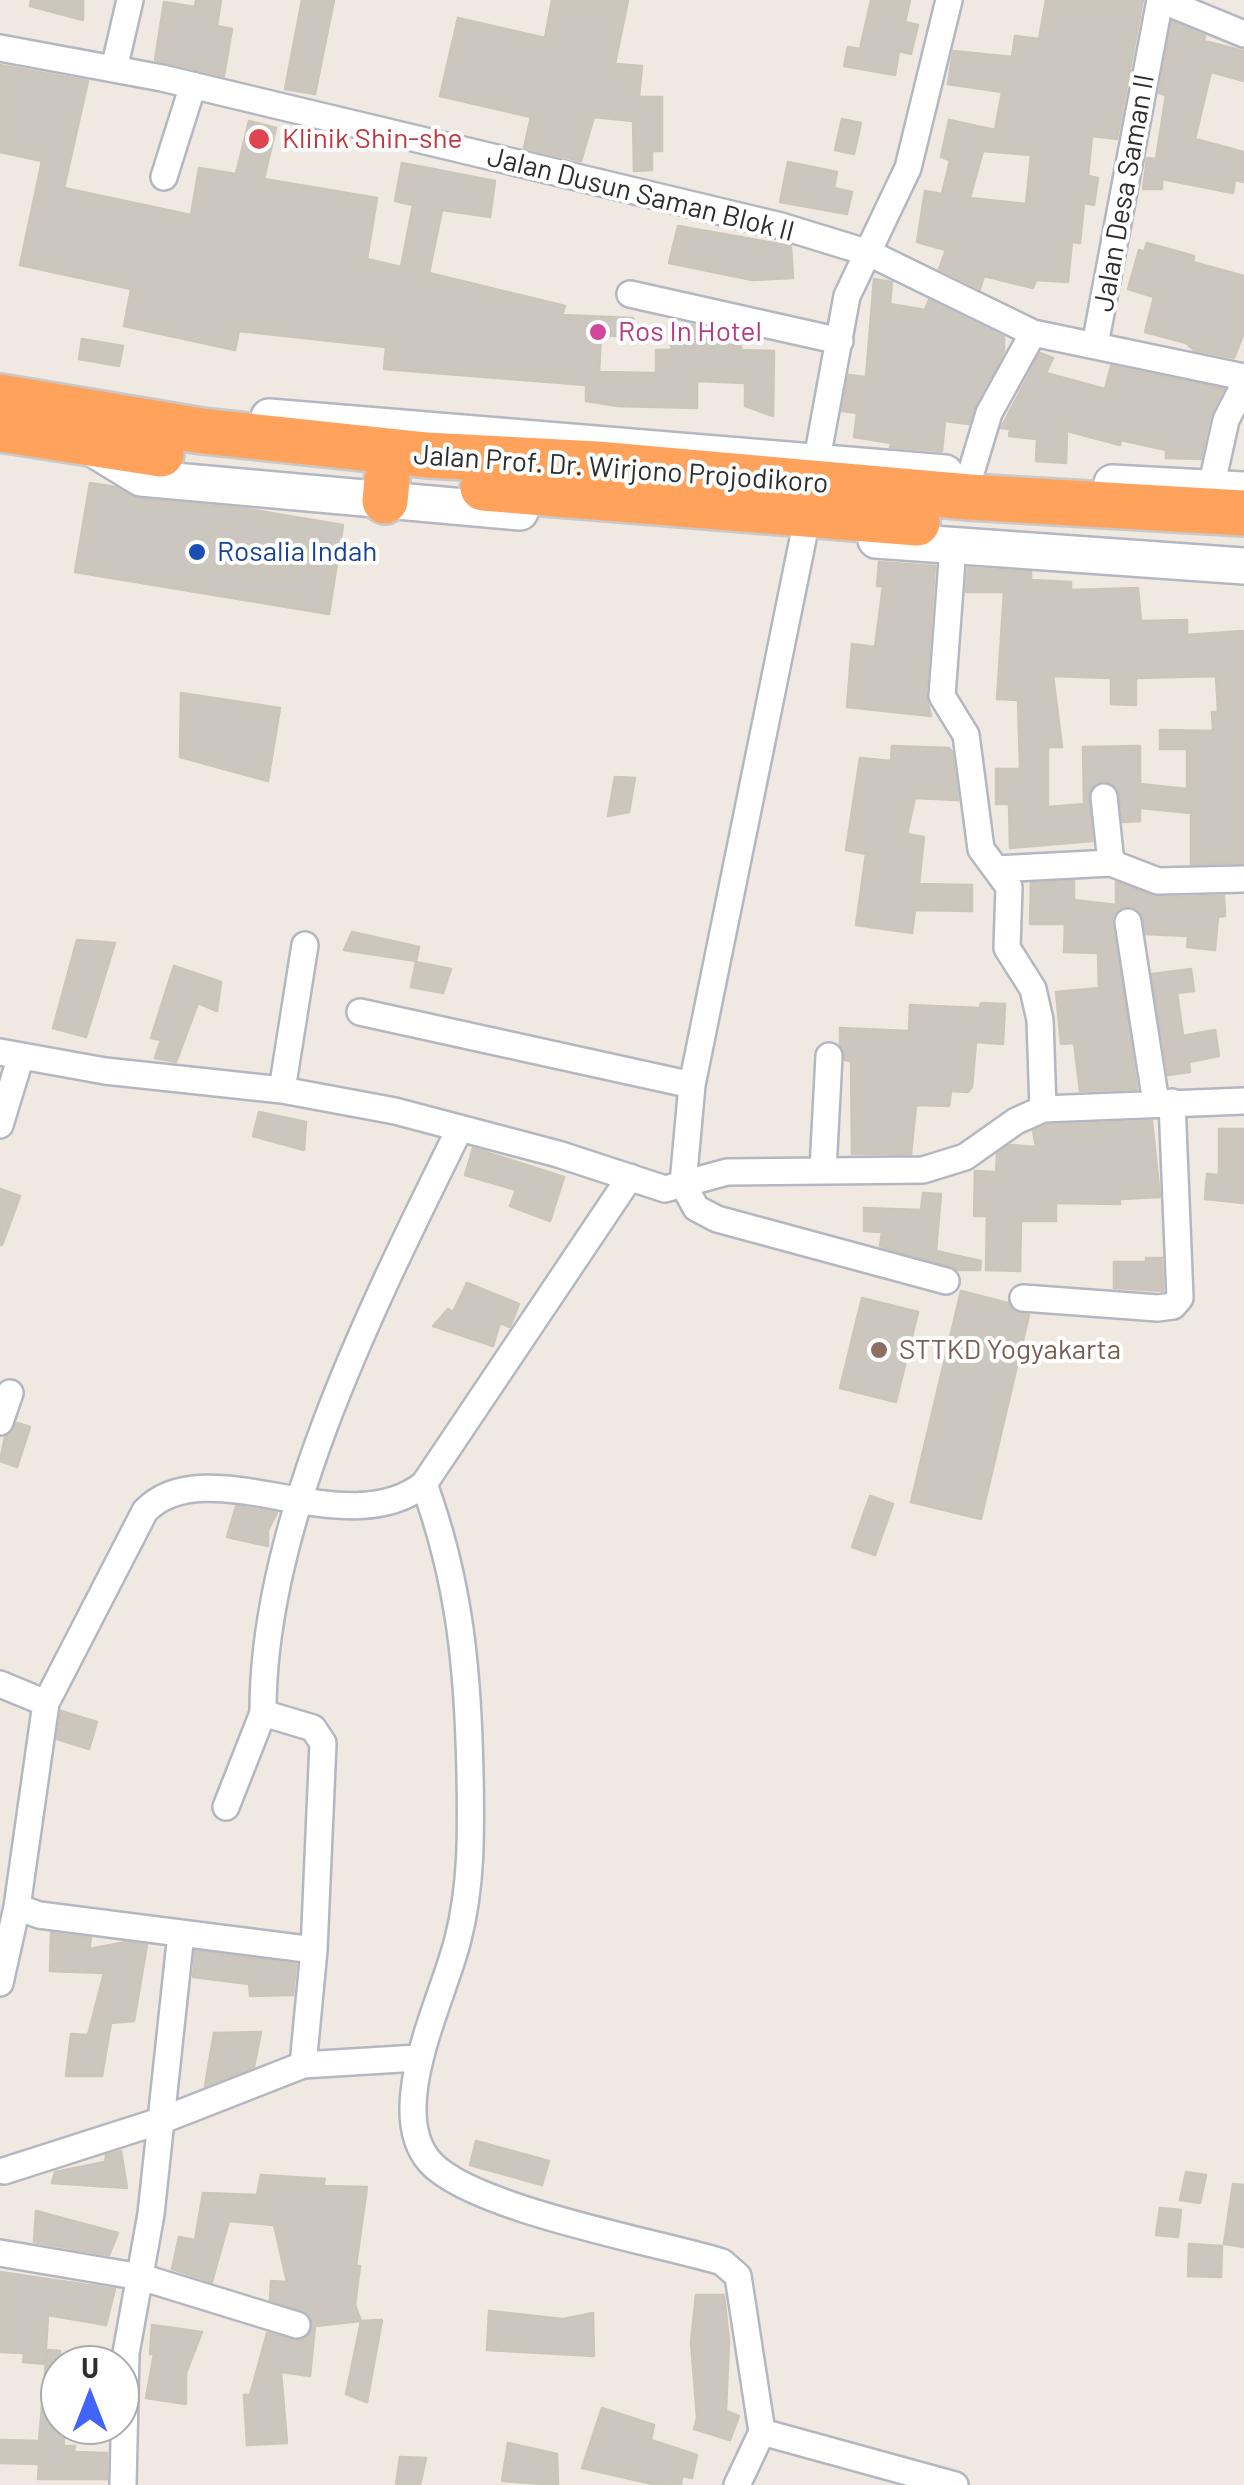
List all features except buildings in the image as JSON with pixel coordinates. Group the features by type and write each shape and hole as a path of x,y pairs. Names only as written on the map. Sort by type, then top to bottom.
{"highway":[{"path":"18,416 386,490 818,516 1243,561"},
{"name":"Jalan Prof. Dr. Wirjono Projodikoro","path":"87,428 202,431 427,454 597,464 969,497 1233,497"}],"street":[{"path":"114,69 130,0"},
{"path":"817,459 847,296 908,168 948,0"},
{"path":"1161,0 1244,34"},
{"name":"Jalan Desa Saman II","path":"1032,333 1096,345 1161,0"},
{"name":"Jalan Dusun Saman Blok II","path":"0,48 194,86 780,226 869,253 1032,333"},
{"path":"164,177 194,86"},
{"path":"630,294 840,341"},
{"path":"970,476 989,412 1032,333"},
{"path":"1096,345 1244,377"},
{"path":"87,428 114,400 207,413 817,459 970,476 1233,497 1226,420 1244,385"},
{"path":"386,490 804,534 1243,561"},
{"path":"804,534 692,1086 683,1184 696,1208 717,1219 946,1281"},
{"path":"952,546 942,696 966,735 981,850 1006,878 1012,899 1004,929 1006,948 1033,989 1040,1020 1044,1109"},
{"path":"1104,797 1112,863"},
{"path":"996,868 1112,863 1158,882 1244,879"},
{"path":"1023,1298 1158,1308 1173,1306 1180,1298 1164,1103 1128,922"},
{"path":"282,1090 305,945"},
{"path":"360,1012 692,1086"},
{"path":"0,1125 10,1054 105,1071 282,1090 460,1128 665,1189 727,1172 923,1170 948,1165 1016,1121 1044,1109 1244,1101"},
{"path":"823,1170 829,1056"},
{"path":"226,1807 263,1713 266,1637 297,1502 377,1304 460,1128"},
{"path":"3,1965 17,1907 10,1870 46,1703 145,1512 158,1498 196,1488 297,1502 368,1505 408,1497 424,1484 630,1176"},
{"path":"0,1422 10,1393"},
{"path":"424,1484 458,1594 468,1684 472,1845 470,1885 458,1938 444,1993 418,2058 414,2136 429,2161 447,2177 572,2224 722,2262 738,2276 762,2432 737,2485"},
{"path":"0,1684 46,1703"},
{"path":"263,1713 313,1728 323,1743 314,1950 303,2065"},
{"path":"17,1907 39,1914 314,1950"},
{"path":"123,2485 126,2353 141,2278 181,1933"},
{"path":"4,2171 160,2120 303,2065 418,2058"},
{"path":"0,2253 141,2278 297,2325"},
{"path":"762,2432 956,2485"}],"place":[{"name":"Klinik Shin-she","path":"259,139"},
{"name":"Ros In Hotel","path":"598,332"},
{"name":"Rosalia Indah","path":"197,552"},
{"name":"STTKD Yogyakarta","path":"879,1350"}]}
